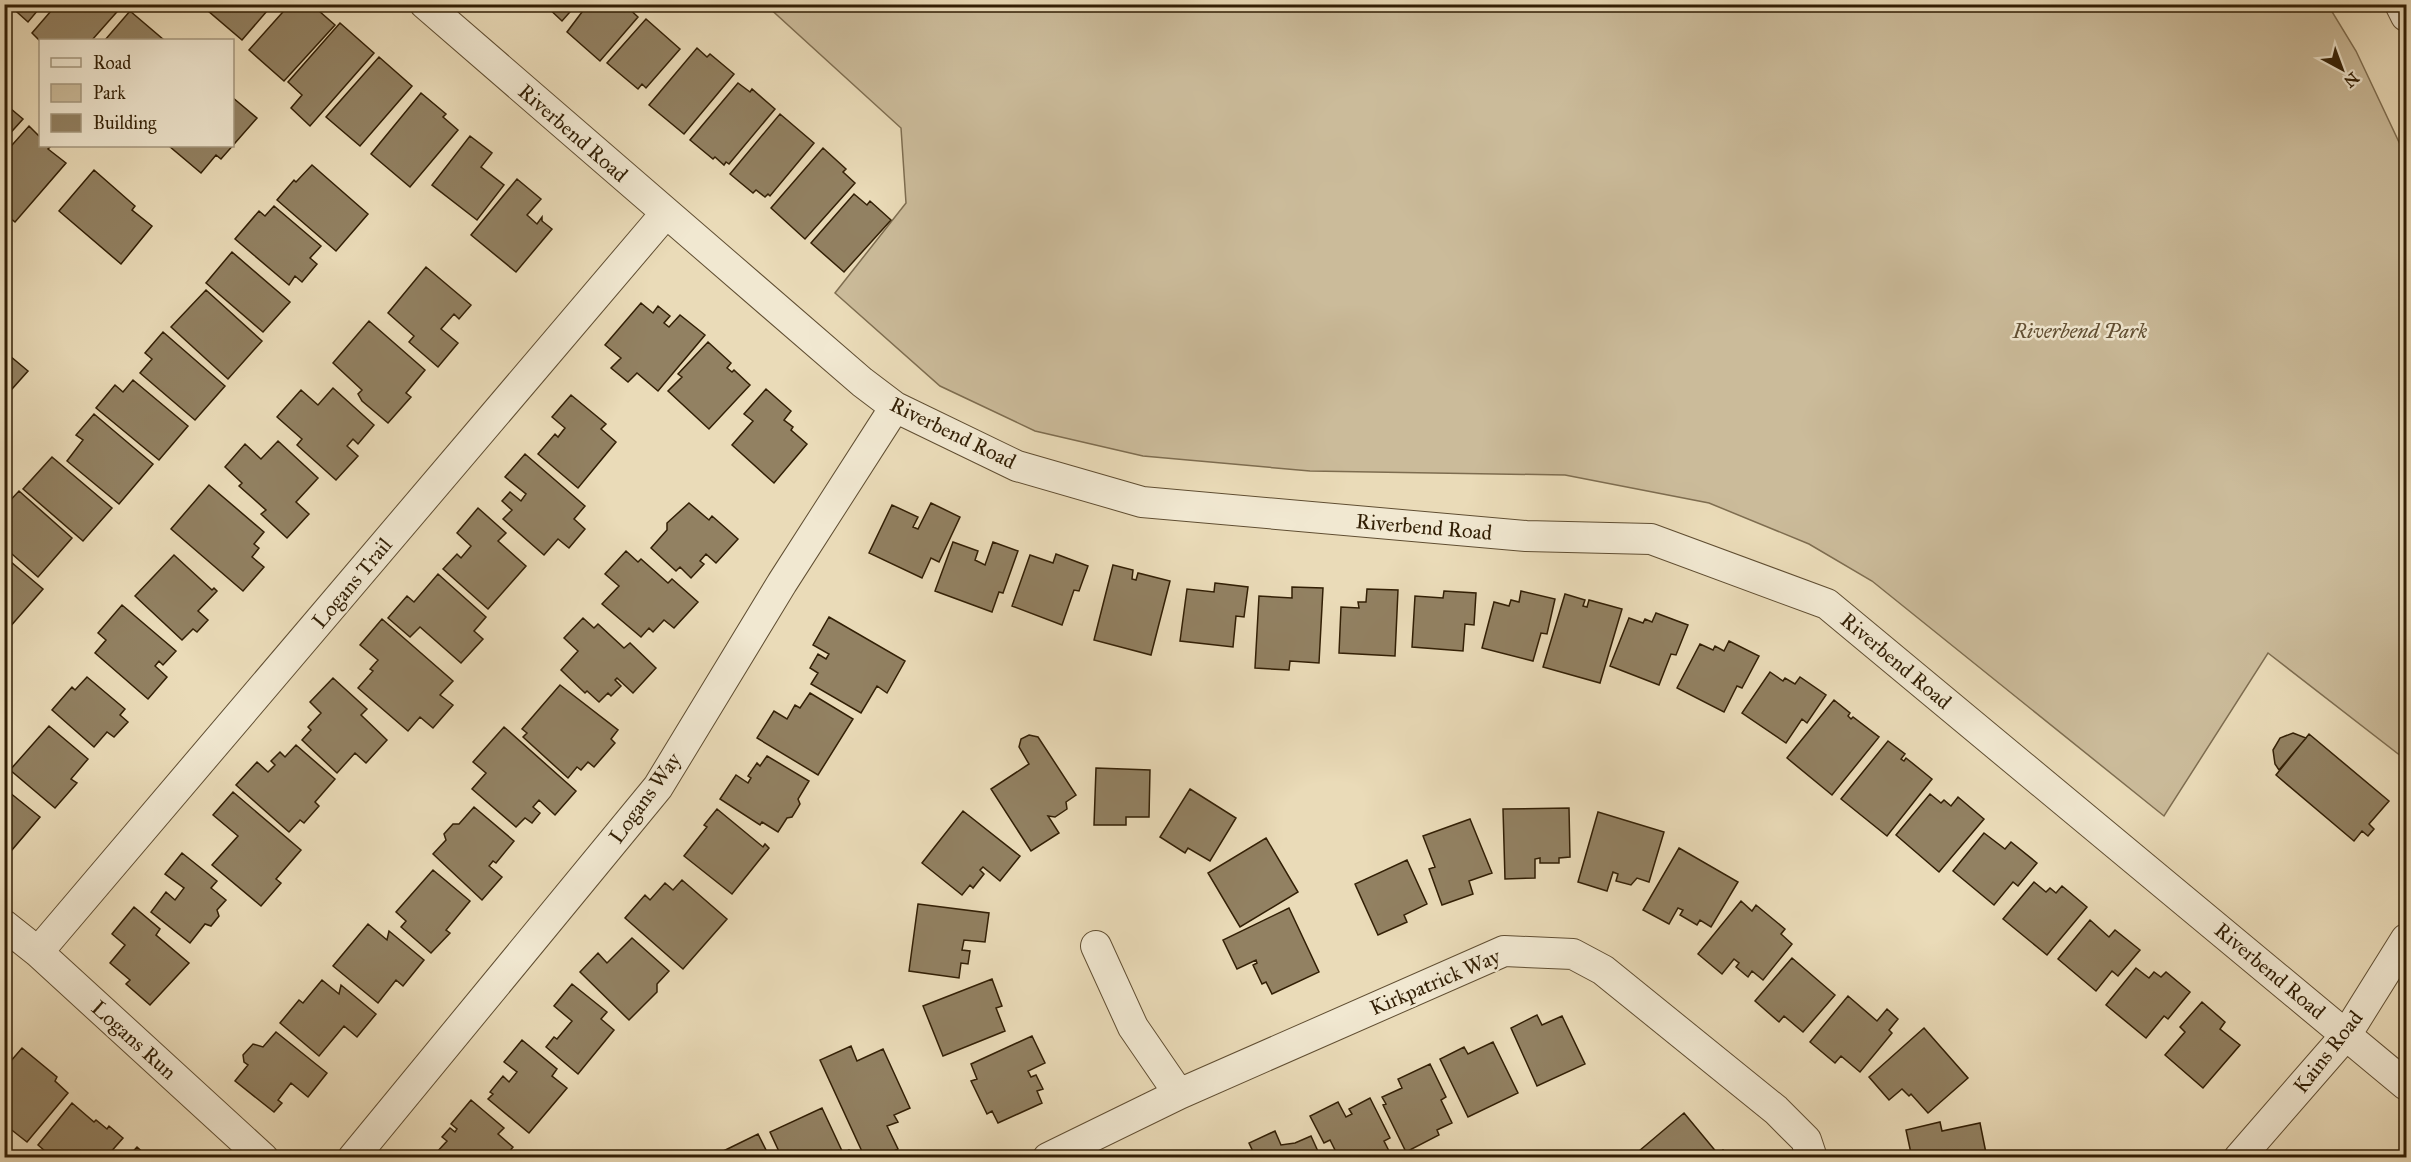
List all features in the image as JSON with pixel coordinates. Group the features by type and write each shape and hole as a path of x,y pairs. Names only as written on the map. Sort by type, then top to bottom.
{"street":[{"name":"Riverbend Road","path":"424,4 862,382 895,407 1017,466 1142,502 1526,536 1652,539 1827,603 2406,1085"},
{"path":"2400,4 2406,16"},
{"name":"Logans Trail","path":"38,952 666,213"},
{"name":"Logans Way","path":"353,1158 658,787 782,583 895,407"},
{"name":"Logans Run","path":"4,925 38,952 263,1158"},
{"name":"Kains Road","path":"2239,1158 2346,1035 2406,939"},
{"path":"1096,946 1133,1027 1179,1094"},
{"name":"Kirkpatrick Way","path":"1048,1158 1179,1094 1504,951 1573,954 1603,970 1776,1110 1806,1140 1812,1158"}],"green space":[{"name":"Riverbend Park","path":"766,5 2328,5 2356,51 2406,157 2406,760 2268,653 2164,816 1872,581 1809,544 1709,503 1565,475 1310,471 1143,456 1035,431 940,386 835,293 906,203 901,128"}],"building":[{"path":"8,4 43,4 28,22"},
{"path":"57,4 123,5 93,39 39,40 32,33"},
{"path":"211,4 273,4 242,40 207,10"},
{"path":"290,4 311,4 335,25 284,81 249,50"},
{"path":"544,4 577,4 562,21"},
{"path":"588,4 624,4 638,17 600,61 567,32"},
{"path":"130,11 163,39 106,39"},
{"path":"646,19 680,49 646,88 642,84 638,89 607,63"},
{"path":"340,23 374,53 310,126 291,108 302,95 288,82"},
{"path":"697,48 707,57 710,54 734,74 684,134 649,105"},
{"path":"379,57 412,86 360,146 326,117"},
{"path":"738,83 750,92 752,89 775,109 729,164 726,162 724,165 690,140"},
{"path":"421,93 446,114 443,117 458,130 410,187 371,154"},
{"path":"234,99 257,118 234,144"},
{"path":"4,103 23,119 4,140"},
{"path":"780,114 814,143 770,196 768,194 765,197 756,190 753,193 730,174"},
{"path":"29,126 39,136 39,147 50,147 48,149 66,163 15,222 4,213 4,154"},
{"path":"470,136 492,153 481,167 504,185 477,220 432,185"},
{"path":"170,147 232,147 221,159 216,155 201,173"},
{"path":"823,148 846,169 843,172 855,183 805,239 771,208"},
{"path":"312,165 368,214 336,251 277,200 294,180 296,182"},
{"path":"94,170 135,206 132,210 152,226 121,264 59,211"},
{"path":"517,179 541,199 527,215 537,224 542,217 542,221 552,229 516,272 471,235"},
{"path":"854,194 867,205 870,201 891,220 844,272 811,243"},
{"path":"274,206 321,246 310,258 317,264 302,282 295,276 289,285 235,239 259,211 265,216"},
{"path":"232,252 290,302 263,332 206,283"},
{"path":"426,267 471,305 459,319 454,314 441,329 458,343 438,367 409,342 414,336 388,313"},
{"path":"206,290 262,341 228,379 171,327"},
{"path":"641,303 653,313 658,306 670,316 664,323 669,327 680,315 705,335 658,391 637,373 628,382 611,368 621,358 605,345"},
{"path":"369,321 425,370 406,393 411,397 388,423 362,401 358,394 362,390 333,363"},
{"path":"163,332 225,386 195,420 140,373 152,359 145,353"},
{"path":"708,342 731,363 727,368 732,372 734,370 750,385 709,429 668,391 682,377 678,374"},
{"path":"4,351 28,371 4,398"},
{"path":"133,380 188,426 159,460 96,408 115,385 123,392"},
{"path":"333,388 374,425 358,444 353,439 347,446 358,456 336,480 297,445 302,439 277,417 301,390 318,405"},
{"path":"766,389 791,411 784,420 793,427 791,430 807,444 774,483 732,445 753,421 744,414"},
{"path":"571,395 606,424 601,429 616,442 578,488 538,454 555,434 558,437 565,428 552,417"},
{"path":"94,414 153,464 119,504 67,461 83,440 76,435"},
{"path":"278,441 318,478 296,502 309,514 287,538 261,514 266,510 239,486 242,483 225,467 245,444 261,459"},
{"path":"525,454 585,506 574,519 585,529 569,548 558,539 544,555 503,519 512,510 502,501 510,492 521,501 526,494 505,477"},
{"path":"52,457 112,508 83,541 23,489"},
{"path":"209,485 264,532 254,544 259,548 252,557 264,567 243,591 171,529"},
{"path":"19,491 72,538 38,577 4,547 4,507"},
{"path":"689,503 709,520 712,516 738,539 716,563 706,554 700,561 704,564 691,578 680,567 676,571 651,548 667,530 667,523"},
{"path":"931,503 960,517 939,562 931,558 922,578 869,553 892,505 918,517 913,527 918,529"},
{"path":"478,508 506,533 498,541 526,566 488,609 443,569 457,554 461,558 471,546 457,533"},
{"path":"953,542 978,551 975,560 985,565 993,542 1018,551 1003,593 999,592 992,612 935,591"},
{"path":"626,551 638,562 641,559 668,583 672,579 698,602 674,628 664,620 653,632 649,628 641,637 602,604 619,586 605,574"},
{"path":"1056,554 1088,566 1079,591 1074,590 1062,625 1012,606 1030,555 1053,563"},
{"path":"174,555 212,590 214,588 217,591 198,611 208,620 197,632 193,629 182,640 135,596"},
{"path":"4,556 43,589 9,628 4,624"},
{"path":"1113,565 1133,570 1132,579 1136,580 1138,573 1170,581 1151,655 1094,640"},
{"path":"438,574 486,617 474,631 483,639 461,663 420,627 410,637 388,618 407,596 414,602"},
{"path":"1215,583 1248,587 1244,617 1236,616 1233,647 1180,641 1187,589 1214,592"},
{"path":"1292,587 1323,588 1319,663 1290,661 1289,670 1255,668 1259,596 1292,598"},
{"path":"1367,589 1398,590 1395,656 1339,653 1341,607 1359,608 1358,602 1366,602"},
{"path":"1444,591 1476,593 1474,625 1465,624 1463,651 1412,647 1415,596 1443,598"},
{"path":"1521,591 1555,599 1547,634 1541,633 1533,661 1482,648 1494,602 1509,606 1511,600 1519,602"},
{"path":"1565,594 1585,600 1583,606 1587,607 1589,600 1622,609 1600,683 1543,667"},
{"path":"122,605 176,651 163,665 159,661 155,666 167,677 148,699 95,653 106,640 98,633"},
{"path":"1656,613 1688,625 1676,655 1671,654 1659,685 1610,666 1629,618 1643,623 1645,619 1652,622"},
{"path":"829,617 905,661 887,693 877,686 861,713 811,684 818,673 810,668 818,654 826,659 829,654 813,645"},
{"path":"583,618 594,628 598,624 624,648 630,643 656,668 633,693 617,678 615,680 621,686 611,696 608,693 599,702 587,691 585,693 561,670 578,651 564,638"},
{"path":"382,619 453,681 440,695 453,705 433,728 420,717 408,731 358,688 373,671 370,669 378,660 360,645"},
{"path":"1729,641 1759,656 1742,688 1737,686 1724,712 1677,688 1700,644 1713,650 1715,646 1724,651"},
{"path":"1770,672 1783,681 1785,678 1795,684 1800,677 1826,695 1807,723 1802,719 1786,743 1742,713"},
{"path":"87,677 125,709 120,715 128,722 114,737 107,732 94,747 52,710 72,687 75,690"},
{"path":"333,678 367,709 361,715 387,740 366,763 355,753 337,773 302,740 311,730 308,727 321,713 310,702"},
{"path":"560,685 618,730 611,739 615,743 594,767 588,762 581,770 577,767 568,778 523,737 527,733 522,729"},
{"path":"810,693 853,719 818,775 757,738 774,711 787,719 795,705 800,708"},
{"path":"1834,700 1850,713 1848,716 1851,719 1853,717 1879,737 1832,795 1787,758"},
{"path":"49,726 88,759 71,779 77,783 55,808 10,770"},
{"path":"504,727 576,791 555,815 539,800 533,807 540,813 532,823 525,818 516,827 472,789 486,773 473,762"},
{"path":"2293,733 2306,738 2279,770 2275,764 2273,750 2280,738"},
{"path":"2309,734 2389,801 2369,824 2374,829 2368,836 2362,831 2354,841 2276,775"},
{"path":"1029,735 1038,737 1076,795 1066,802 1067,809 1055,817 1048,816 1059,833 1031,851 991,789 1029,764 1019,747 1021,739"},
{"path":"1888,741 1905,754 1901,759 1904,761 1906,758 1932,779 1887,836 1841,799"},
{"path":"296,745 335,779 315,802 319,806 304,823 300,820 289,832 236,785 257,762 268,772 275,765 271,761 280,752 285,757"},
{"path":"767,756 809,781 798,799 800,804 778,832 762,822 760,825 720,799 736,775 748,783 751,778 748,776 757,763 760,766"},
{"path":"1096,768 1150,770 1149,817 1126,817 1126,825 1094,825"},
{"path":"4,788 40,817 6,857 4,856"},
{"path":"1190,789 1236,818 1210,861 1188,848 1185,853 1160,837"},
{"path":"233,792 301,850 276,879 281,883 261,906 212,865 238,836 213,815"},
{"path":"1930,794 1941,803 1944,800 1951,806 1958,797 1984,819 1939,872 1896,835"},
{"path":"474,807 514,841 496,863 493,861 489,866 502,877 482,900 433,854 446,840 444,834 453,824 459,824"},
{"path":"1569,808 1570,857 1559,858 1559,863 1540,863 1540,858 1535,859 1535,878 1505,879 1503,809"},
{"path":"717,809 763,847 765,844 769,848 732,894 684,856 707,827 704,825"},
{"path":"963,811 1020,856 1000,881 983,867 980,870 984,874 973,888 970,885 962,895 922,863"},
{"path":"1598,812 1664,832 1649,882 1637,878 1631,885 1616,881 1618,874 1613,872 1607,891 1578,882"},
{"path":"1470,819 1492,873 1469,881 1473,894 1442,905 1429,869 1435,867 1423,836"},
{"path":"1984,833 2005,849 2011,842 2037,863 2018,886 2013,882 1994,905 1953,871"},
{"path":"1266,838 1298,892 1240,927 1208,873"},
{"path":"1679,848 1738,882 1711,927 1700,920 1697,925 1680,915 1683,910 1678,908 1669,924 1643,910"},
{"path":"182,853 217,881 211,888 226,900 217,910 219,916 211,926 205,924 190,943 151,912 166,892 175,900 184,888 165,874"},
{"path":"1407,860 1427,904 1404,915 1407,922 1378,935 1355,884"},
{"path":"433,870 470,901 446,930 450,933 431,953 401,927 406,921 396,912"},
{"path":"682,880 727,919 683,969 625,918 645,895 650,900 665,883 673,890"},
{"path":"2034,882 2046,892 2050,888 2056,893 2062,886 2087,907 2047,955 2003,919"},
{"path":"1741,901 1752,911 1756,905 1785,929 1781,934 1792,944 1763,980 1752,971 1748,977 1736,967 1739,963 1734,959 1722,974 1698,954"},
{"path":"918,904 989,913 985,942 964,940 962,950 970,951 968,964 961,963 959,978 909,971"},
{"path":"134,907 160,929 156,935 189,963 150,1005 126,984 130,980 110,963 125,945 112,934"},
{"path":"1289,908 1319,972 1272,994 1266,982 1262,984 1253,965 1257,963 1256,960 1237,969 1223,940"},
{"path":"2090,920 2109,937 2115,930 2140,950 2118,976 2112,971 2096,991 2058,959"},
{"path":"368,924 387,940 389,931 424,960 403,986 396,980 378,1003 333,966"},
{"path":"632,938 669,971 657,984 657,992 629,1020 580,972 598,953 607,963"},
{"path":"1792,958 1835,995 1803,1032 1784,1016 1779,1022 1755,1001"},
{"path":"2136,968 2149,978 2154,972 2161,977 2166,972 2190,992 2168,1019 2164,1016 2146,1038 2106,1005"},
{"path":"992,979 1002,1006 996,1008 1005,1031 943,1056 923,1006"},
{"path":"322,980 339,994 341,985 376,1014 357,1037 344,1026 319,1056 280,1023 299,1000 303,1003"},
{"path":"572,984 607,1012 601,1019 614,1030 578,1074 546,1047 554,1037 557,1039 572,1021 554,1006"},
{"path":"1848,996 1877,1021 1887,1009 1898,1019 1889,1030 1892,1033 1860,1072 1841,1056 1835,1063 1810,1042"},
{"path":"2202,1002 2225,1022 2220,1029 2240,1045 2203,1088 2165,1055 2185,1032 2180,1027"},
{"path":"1537,1015 1542,1025 1562,1016 1585,1064 1537,1086 1511,1028"},
{"path":"1924,1028 1968,1078 1928,1113 1911,1094 1909,1096 1902,1089 1889,1100 1869,1077"},
{"path":"276,1032 327,1073 308,1097 291,1083 278,1100 282,1103 274,1112 235,1081 248,1065 244,1062 243,1055 253,1044 263,1047"},
{"path":"1032,1036 1045,1063 1028,1071 1031,1077 1036,1075 1043,1089 1037,1091 1042,1103 998,1123 992,1111 987,1114 971,1081 977,1079 971,1064"},
{"path":"522,1040 557,1069 552,1076 567,1088 529,1133 488,1099 493,1094 490,1092 503,1076 509,1082 517,1072 504,1062"},
{"path":"1493,1042 1518,1093 1468,1117 1440,1059 1464,1047 1468,1054"},
{"path":"851,1046 857,1061 883,1049 910,1108 894,1115 898,1122 887,1126 898,1149 879,1158 865,1158 820,1060"},
{"path":"22,1048 57,1077 55,1081 68,1093 27,1142 4,1124 4,1069"},
{"path":"1430,1064 1446,1097 1441,1100 1452,1123 1437,1130 1439,1135 1406,1152 1383,1105 1386,1104 1382,1097 1402,1088 1398,1079"},
{"path":"1370,1098 1390,1138 1384,1141 1391,1155 1387,1158 1339,1158 1330,1140 1324,1143 1310,1116 1338,1102 1346,1117 1352,1114 1349,1109"},
{"path":"471,1100 504,1128 498,1134 513,1147 504,1158 444,1158 437,1152 447,1141 442,1137 450,1128 455,1132 457,1129 451,1124"},
{"path":"72,1103 94,1122 96,1120 107,1129 109,1126 123,1138 109,1154 113,1158 53,1158 38,1145"},
{"path":"822,1108 843,1153 849,1150 853,1158 782,1158 770,1132"},
{"path":"1684,1113 1718,1154 1723,1150 1730,1158 1645,1158 1639,1151"},
{"path":"1940,1122 1942,1131 1980,1123 1987,1158 1912,1158 1906,1130"},
{"path":"1275,1131 1281,1145 1295,1143 1311,1136 1321,1158 1256,1158 1249,1143"},
{"path":"758,1134 770,1158 709,1158"},
{"path":"137,1147 149,1158 127,1158"}]}
